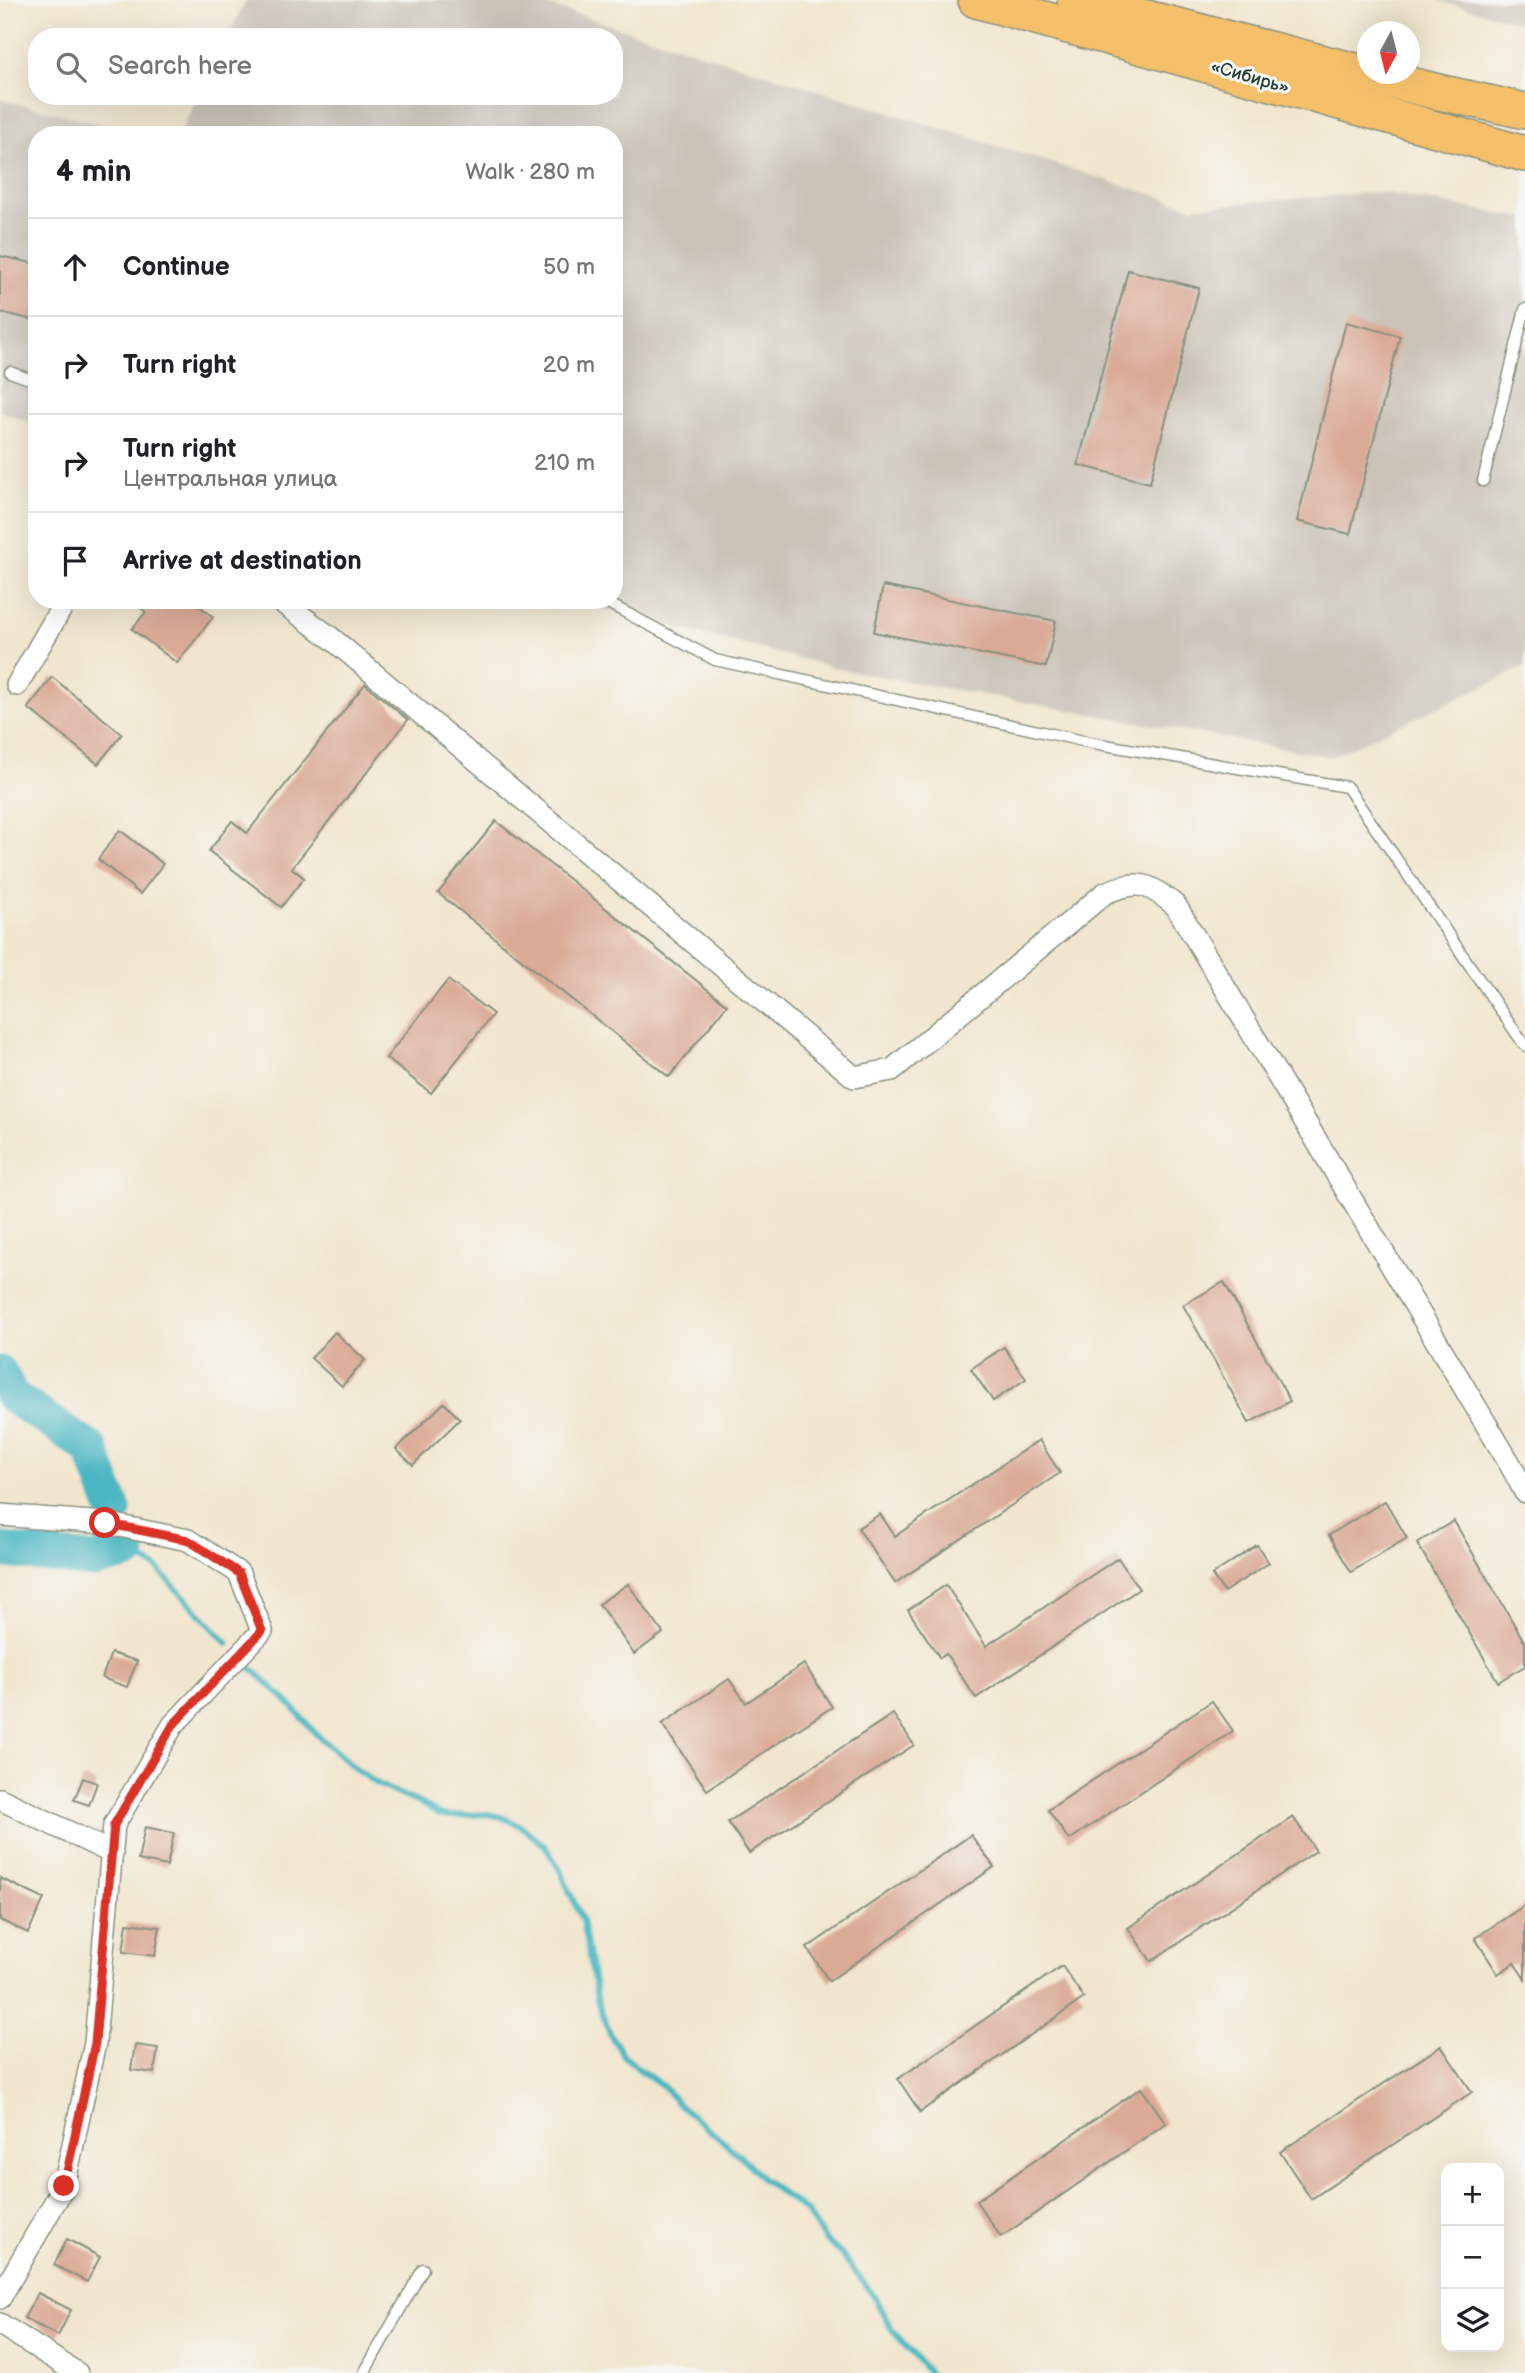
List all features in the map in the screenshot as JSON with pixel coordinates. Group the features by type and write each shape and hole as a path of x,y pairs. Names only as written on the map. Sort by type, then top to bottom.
{"highway":[{"name":"«Сибирь»","path":"976,0 1525,154"},
{"name":"«Сибирь»","path":"1075,0 1434,91 1525,111"}],"street":[{"path":"17,685 61,609"},
{"path":"291,609 330,637 854,1077 892,1070 1105,893 1128,884 1155,888 1176,906 1525,1492"},
{"path":"0,1515 105,1523 188,1540 239,1573 262,1631 173,1725 114,1825 95,2043 64,2186 0,2298"},
{"path":"0,1799 112,1853"},
{"path":"0,2324 77,2373"}],"lane":[{"path":"1483,481 1525,309"},
{"path":"10,372 28,379"},
{"path":"619,609 715,660 1088,742 1347,787 1525,1046"},
{"path":"364,2373 423,2269"}],"shaded area":[{"path":"246,0 531,0 620,28 232,28"},
{"path":"1436,0 1525,0 1525,24"},
{"path":"623,29 1192,207 1380,192 1525,218 1525,667 1331,757 844,670 603,609 623,609 623,126 183,126 194,105 623,105"},
{"path":"0,99 107,126 28,126 28,421 0,411"}],"building":[{"path":"0,256 28,262 28,319 0,312"},
{"path":"1128,270 1199,288 1150,483 1078,465"},
{"path":"1346,322 1400,336 1350,534 1297,521"},
{"path":"883,586 1056,621 1046,667 874,632"},
{"path":"142,609 203,609 213,617 177,663 132,629 146,612"},
{"path":"52,677 122,734 98,764 28,708"},
{"path":"365,684 408,720 292,868 304,878 281,907 209,851 232,821 247,833"},
{"path":"496,821 727,1005 669,1077 438,893"},
{"path":"120,830 163,864 140,894 98,859"},
{"path":"448,980 493,1014 431,1093 386,1058"},
{"path":"1224,1282 1290,1401 1249,1423 1183,1305"},
{"path":"335,1332 365,1360 342,1386 311,1358"},
{"path":"1004,1347 1026,1379 993,1401 971,1369"},
{"path":"444,1403 460,1419 413,1465 396,1449"},
{"path":"1039,1440 1060,1473 895,1583 858,1528 880,1514 895,1536"},
{"path":"1385,1501 1407,1538 1351,1572 1329,1535"},
{"path":"1454,1521 1525,1643 1525,1666 1498,1682 1417,1543"},
{"path":"1257,1545 1269,1563 1224,1592 1212,1575"},
{"path":"1118,1558 1139,1589 976,1698 946,1654 940,1658 908,1610 946,1585 986,1646"},
{"path":"628,1584 663,1633 634,1654 599,1604"},
{"path":"111,1653 137,1661 127,1687 102,1678"},
{"path":"804,1664 832,1707 707,1790 662,1724 729,1679 746,1703"},
{"path":"1212,1701 1233,1731 1069,1840 1048,1810"},
{"path":"893,1714 914,1745 749,1853 728,1822"},
{"path":"83,1778 97,1783 89,1805 74,1800"},
{"path":"1293,1817 1316,1851 1151,1961 1128,1928"},
{"path":"145,1827 174,1833 167,1866 138,1860"},
{"path":"971,1835 994,1867 829,1981 807,1948"},
{"path":"0,1878 44,1899 28,1933 0,1920"},
{"path":"1525,1905 1525,1979 1514,1963 1498,1974 1475,1938"},
{"path":"127,1923 160,1927 155,1956 123,1952"},
{"path":"1062,1966 1084,1998 920,2112 898,2079"},
{"path":"135,2045 158,2048 154,2073 131,2070"},
{"path":"1441,2046 1472,2092 1311,2199 1280,2152"},
{"path":"1141,2088 1166,2123 1001,2237 976,2201"},
{"path":"67,2239 100,2257 87,2282 54,2265"},
{"path":"38,2293 71,2310 58,2336 24,2318"}],"waterway":[{"path":"0,1373 13,1397 91,1449 114,1510"},
{"path":"0,1550 94,1561 129,1552 126,1543"},
{"path":"129,1552 157,1568 228,1644"},
{"path":"249,1666 290,1704 316,1734 357,1770 379,1785 438,1814 488,1814 501,1817 521,1826 545,1846 560,1870 582,1920 598,2003 611,2036 624,2056 663,2086 677,2103 746,2161 761,2178 807,2212 824,2239 841,2254 871,2292 893,2331 929,2373"}],"route":[{"path":"64,2186 95,2043 114,1825 173,1725 262,1631 239,1573 188,1540 105,1523"}]}
